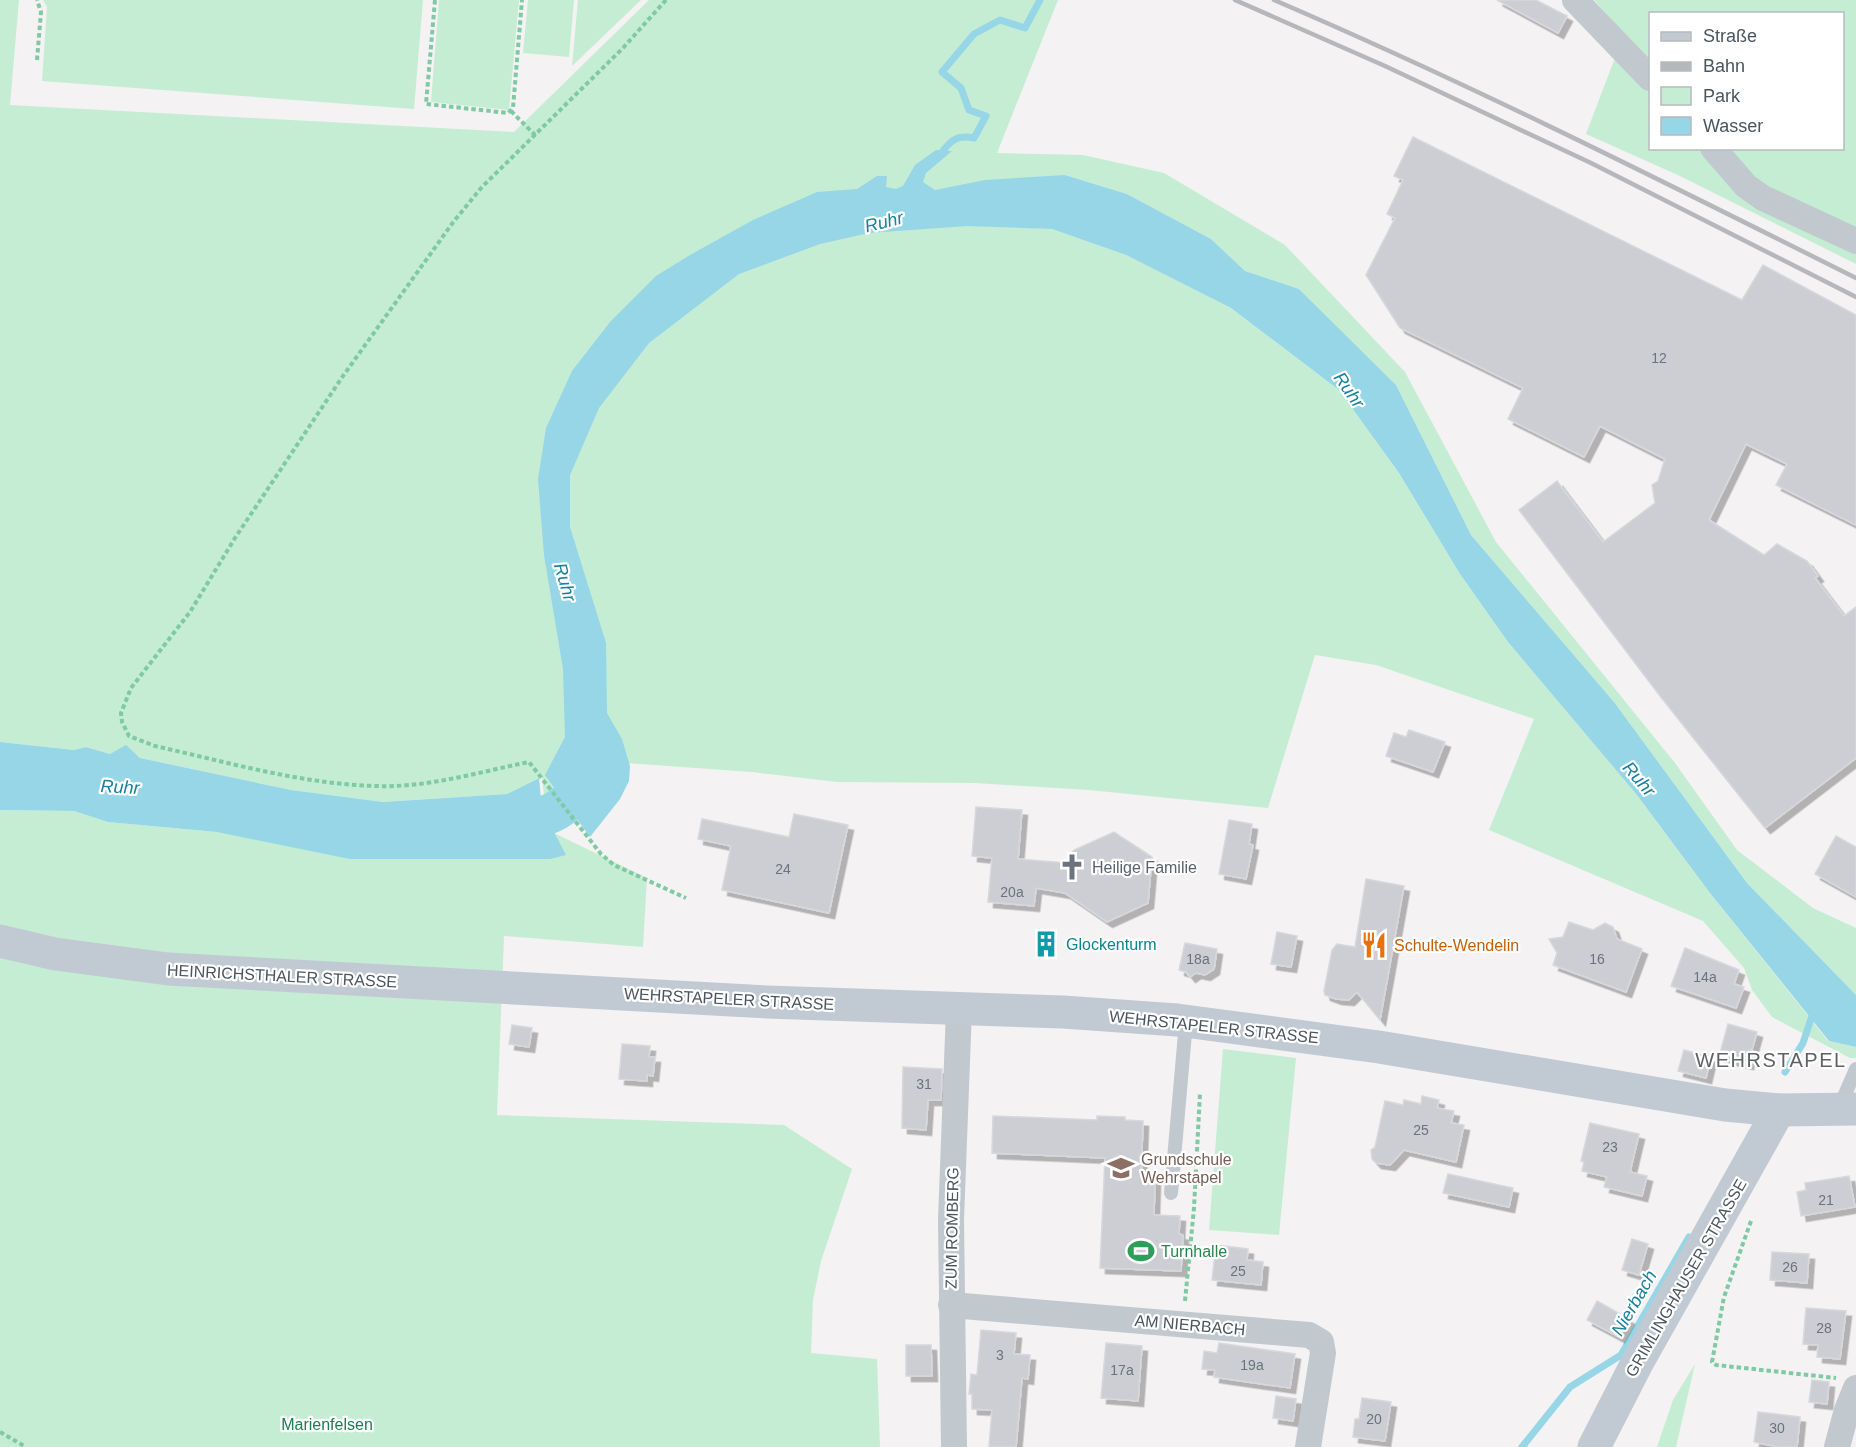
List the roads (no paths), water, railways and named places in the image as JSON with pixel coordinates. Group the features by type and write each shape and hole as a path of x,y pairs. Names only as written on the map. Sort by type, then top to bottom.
{"main road":[{"name":"HEINRICHSTHALER STRASSE","path":"1,942 55,954 168,969 566,990"},
{"name":"WEHRSTAPELER STRASSE","path":"566,990 1063,1012 1186,1022 1379,1047 1725,1105 1779,1110 1847,1102"},
{"name":"GRIMLINGHAUSER STRASSE","path":"1594,1447 1636,1363 1779,1110"}],"street":[{"path":"1575,0 1649,77"},
{"path":"1715,150 1746,186 1763,198 1856,241"},
{"name":"ZUM ROMBERG","path":"954,1447 951,1220 959,1009"},
{"name":"AM NIERBACH","path":"951,1305 1309,1335 1321,1342 1323,1353 1308,1447"},
{"path":"1837,1447 1851,1384"}],"lane":[{"path":"1172,1193 1186,1022"},
{"path":"1847,1102 1856,1069"}],"water":[{"path":"936,150 952,151 926,173 923,182 935,190 985,180 1065,175 1127,194 1211,239 1245,271 1299,289 1396,385 1471,535 1614,702 1747,883 1856,995 1856,1047 1829,1041 1710,893 1637,795 1508,642 1460,574 1399,473 1339,390 1231,308 1126,255 1052,229 967,226 869,233 820,244 739,274 649,343 599,408 570,475 570,527 606,643 607,713 622,739 630,766 629,781 620,799 590,837 545,775 565,737 563,669 544,555 538,479 546,428 572,371 610,322 656,276 690,255 753,220 817,192 857,189 877,176 887,176 886,187 896,189 903,186 915,165"},
{"path":"0,742 74,750 86,747 110,754 126,745 140,758 291,790 383,802 507,794 539,778 542,809 566,855 550,859 350,859 217,832 108,822 74,811 0,810"}],"waterway":[{"path":"938,157 953,141 961,137 974,138 986,116 969,110 961,88 942,72 974,34 1000,20 1025,28 1040,0"},
{"name":"Ruhr","path":"492,825 543,816 568,802 577,790 583,774 585,754"},
{"name":"Nierbach","path":"1785,1072 1803,1043 1813,1013"},
{"name":"Nierbach","path":"1522,1447 1570,1387 1621,1355 1689,1237"}],"railway":[{"path":"1235,0 1385,66 1591,163 1856,297"},
{"path":"1274,0 1495,100 1856,278"}],"place":[{"name":"Heilige Familie","path":"1072,867"},
{"name":"Glockenturm","path":"1046,944"},
{"name":"Schulte-Wendelin","path":"1374,945"},
{"name":"Grundschule Wehrstapel","path":"1121,1168"},
{"name":"Turnhalle","path":"1141,1251"}],"district":[{"name":"WEHRSTAPEL","path":"1771,1060"}],"park label":[{"name":"Marienfelsen","path":"327,1424"}]}
